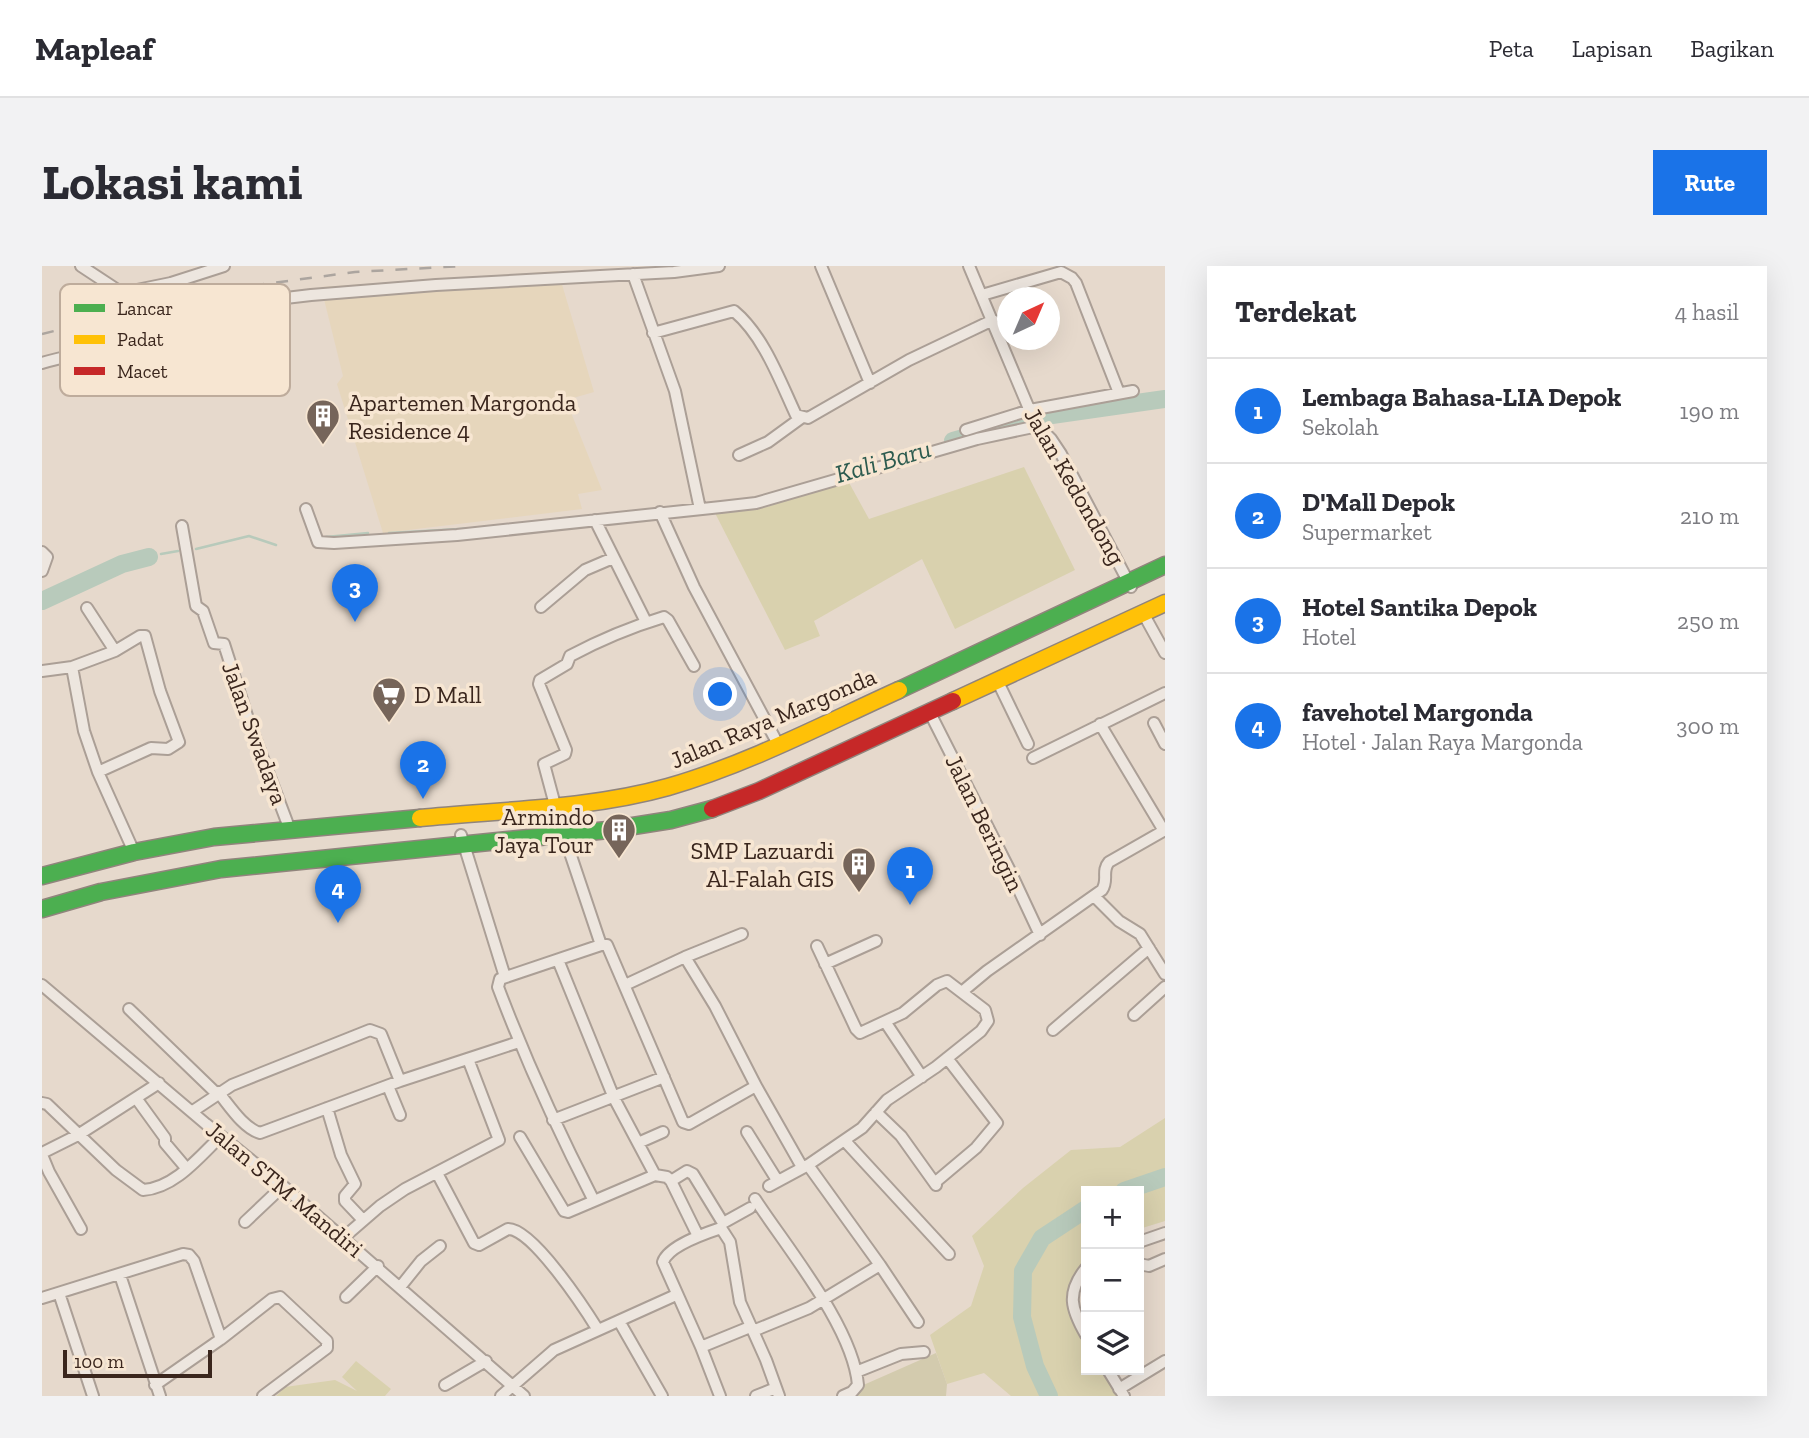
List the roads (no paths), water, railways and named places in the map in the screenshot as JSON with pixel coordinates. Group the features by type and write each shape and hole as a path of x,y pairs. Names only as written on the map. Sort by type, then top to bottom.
{"highway":[{"name":"Jalan Raya Margonda","path":"1131,586 1165,565"},
{"name":"Jalan Raya Margonda","path":"45,900 75,872 134,852 217,853 463,840 692,788 1131,586 1165,575"},
{"name":"Jalan Raya Margonda","path":"757,785 1165,592"},
{"name":"Jalan Raya Margonda","path":"45,900 152,872 290,830 659,813 757,785 929,711 1165,603"},
{"name":"Jalan Raya Margonda","path":"42,876 217,853 564,816"}],"street":[{"path":"81,266 108,284"},
{"path":"166,284 224,266"},
{"path":"290,299 436,285 633,274 719,266"},
{"path":"821,266 870,383"},
{"name":"Jalan Kedondong","path":"969,266 1034,418 1061,454 1131,586"},
{"path":"982,295 1061,272 1072,278 1119,393"},
{"path":"633,274 675,391 699,509"},
{"path":"653,333 734,311 744,319 760,342 796,415 808,418 909,360 993,320"},
{"path":"42,363 60,358"},
{"path":"306,509 316,537 334,544 457,535 756,503 977,439 1034,418 1133,391"},
{"path":"739,455 768,442 801,418"},
{"path":"966,430 1034,418"},
{"path":"660,512 694,587 780,748"},
{"path":"595,520 646,622"},
{"name":"Jalan Swadaya","path":"182,526 196,606 203,611 214,643 224,644 248,719 290,830"},
{"path":"42,552 47,557 42,572"},
{"path":"541,607 585,570 612,558"},
{"path":"87,608 115,651"},
{"path":"1143,614 1165,653"},
{"path":"601,945 564,816 544,764 565,754 566,750 539,684 540,680 567,664 570,656 598,641 646,622 666,618 694,666"},
{"path":"42,671 72,667 145,636 160,691 179,742 168,749 151,748 98,772"},
{"path":"72,667 84,731 98,772 134,852"},
{"path":"997,680 1028,744"},
{"path":"1033,758 1165,693"},
{"name":"Jalan Beringin","path":"929,711 1040,936"},
{"path":"1154,723 1165,744"},
{"path":"963,991 1102,890 1106,883 1104,871 1109,862 1164,830 1100,724"},
{"path":"463,840 505,977"},
{"path":"1094,895 1122,924 1140,934 1165,974"},
{"path":"625,985 743,934"},
{"path":"825,964 876,941"},
{"path":"594,1201 552,1120 498,987 500,979 601,945 609,947 680,1119 689,1124 756,1086"},
{"path":"747,1132 773,1183 845,1141 868,1123 887,1100 947,1058 981,1031 988,1021 985,1010 963,991 951,982 942,982 886,1023 865,1032 858,1032 817,946"},
{"path":"1054,1030 1149,948"},
{"path":"685,957 715,1006 756,1086 805,1166 880,1265 918,1322"},
{"path":"558,960 614,1098 655,1175"},
{"name":"Jalan STM Mandiri","path":"42,985 378,1266 524,1396"},
{"path":"1134,1015 1165,987"},
{"path":"42,1002 53,995"},
{"path":"129,1009 258,1133 400,1081 519,1042"},
{"path":"886,1023 922,1077"},
{"path":"193,1111 232,1084 370,1030 381,1034 400,1081"},
{"path":"876,1112 901,1136 937,1182 976,1147 997,1123 947,1058"},
{"path":"343,1238 405,1189 499,1140 468,1059"},
{"path":"552,1120 664,1077"},
{"path":"81,1229 48,1172 42,1154 78,1135 159,1083"},
{"path":"388,1086 400,1115"},
{"path":"136,1098 165,1138 165,1143 187,1168"},
{"path":"42,1102 132,1183 143,1189 166,1184 221,1136"},
{"path":"327,1108 341,1155 355,1184 345,1196 345,1201 363,1220"},
{"path":"638,1143 663,1132"},
{"path":"520,1137 564,1211 568,1212 655,1175 667,1177 698,1236"},
{"path":"845,1141 949,1255"},
{"path":"671,1181 690,1171 723,1223 753,1203 823,1299 856,1372 858,1385 843,1396"},
{"path":"436,1173 474,1243 479,1245 508,1229 520,1232 560,1276 598,1330"},
{"path":"245,1222 283,1185"},
{"path":"720,1396 663,1258 698,1236 721,1228 730,1242 739,1298 778,1392 756,1396"},
{"path":"1144,1240 1165,1233"},
{"path":"401,1286 421,1261 440,1246"},
{"path":"42,1298 183,1254 189,1255 194,1261 221,1339"},
{"path":"1144,1265 1149,1266 1165,1259"},
{"path":"701,1347 809,1308 880,1265"},
{"path":"346,1297 378,1266"},
{"path":"120,1275 160,1396"},
{"path":"1081,1276 1075,1285 1073,1303 1081,1326"},
{"path":"59,1293 93,1396"},
{"path":"501,1396 555,1350 677,1295"},
{"path":"155,1385 276,1297 285,1300 327,1341 327,1348 263,1396"},
{"path":"619,1321 662,1396"},
{"path":"856,1372 901,1354 924,1352"},
{"path":"1111,1375 1122,1392 1165,1361"},
{"path":"445,1385 486,1362"}],"waterway":[{"name":"Kali Baru","path":"953,441 1038,417 1165,399"},
{"name":"Kali Baru","path":"389,533 477,528"},
{"name":"Kali Baru","path":"326,537 368,533"},
{"name":"Kali Baru","path":"196,549 249,536 276,545"},
{"name":"Kali Baru","path":"161,554 178,551"},
{"name":"Kali Baru","path":"42,601 122,564 149,557"},
{"path":"1139,1186 1165,1177"},
{"path":"1049,1396 1035,1366 1022,1317 1023,1271 1042,1238 1081,1212"}],"railway":[{"path":"265,284 355,272 463,266"},
{"path":"42,334 60,330"}],"place":[{"name":"Apartemen Margonda Residence 4","path":"323,446"},
{"name":"Hotel Santika Depok","path":"355,622"},
{"name":"D Mall","path":"389,724"},
{"name":"D'Mall Depok","path":"423,799"},
{"name":"Armindo Jaya Tour","path":"619,860"},
{"name":"SMP Lazuardi Al-Falah GIS","path":"859,894"},
{"name":"Lembaga Bahasa-LIA Depok","path":"910,905"},
{"name":"favehotel Margonda","path":"338,923"}]}
